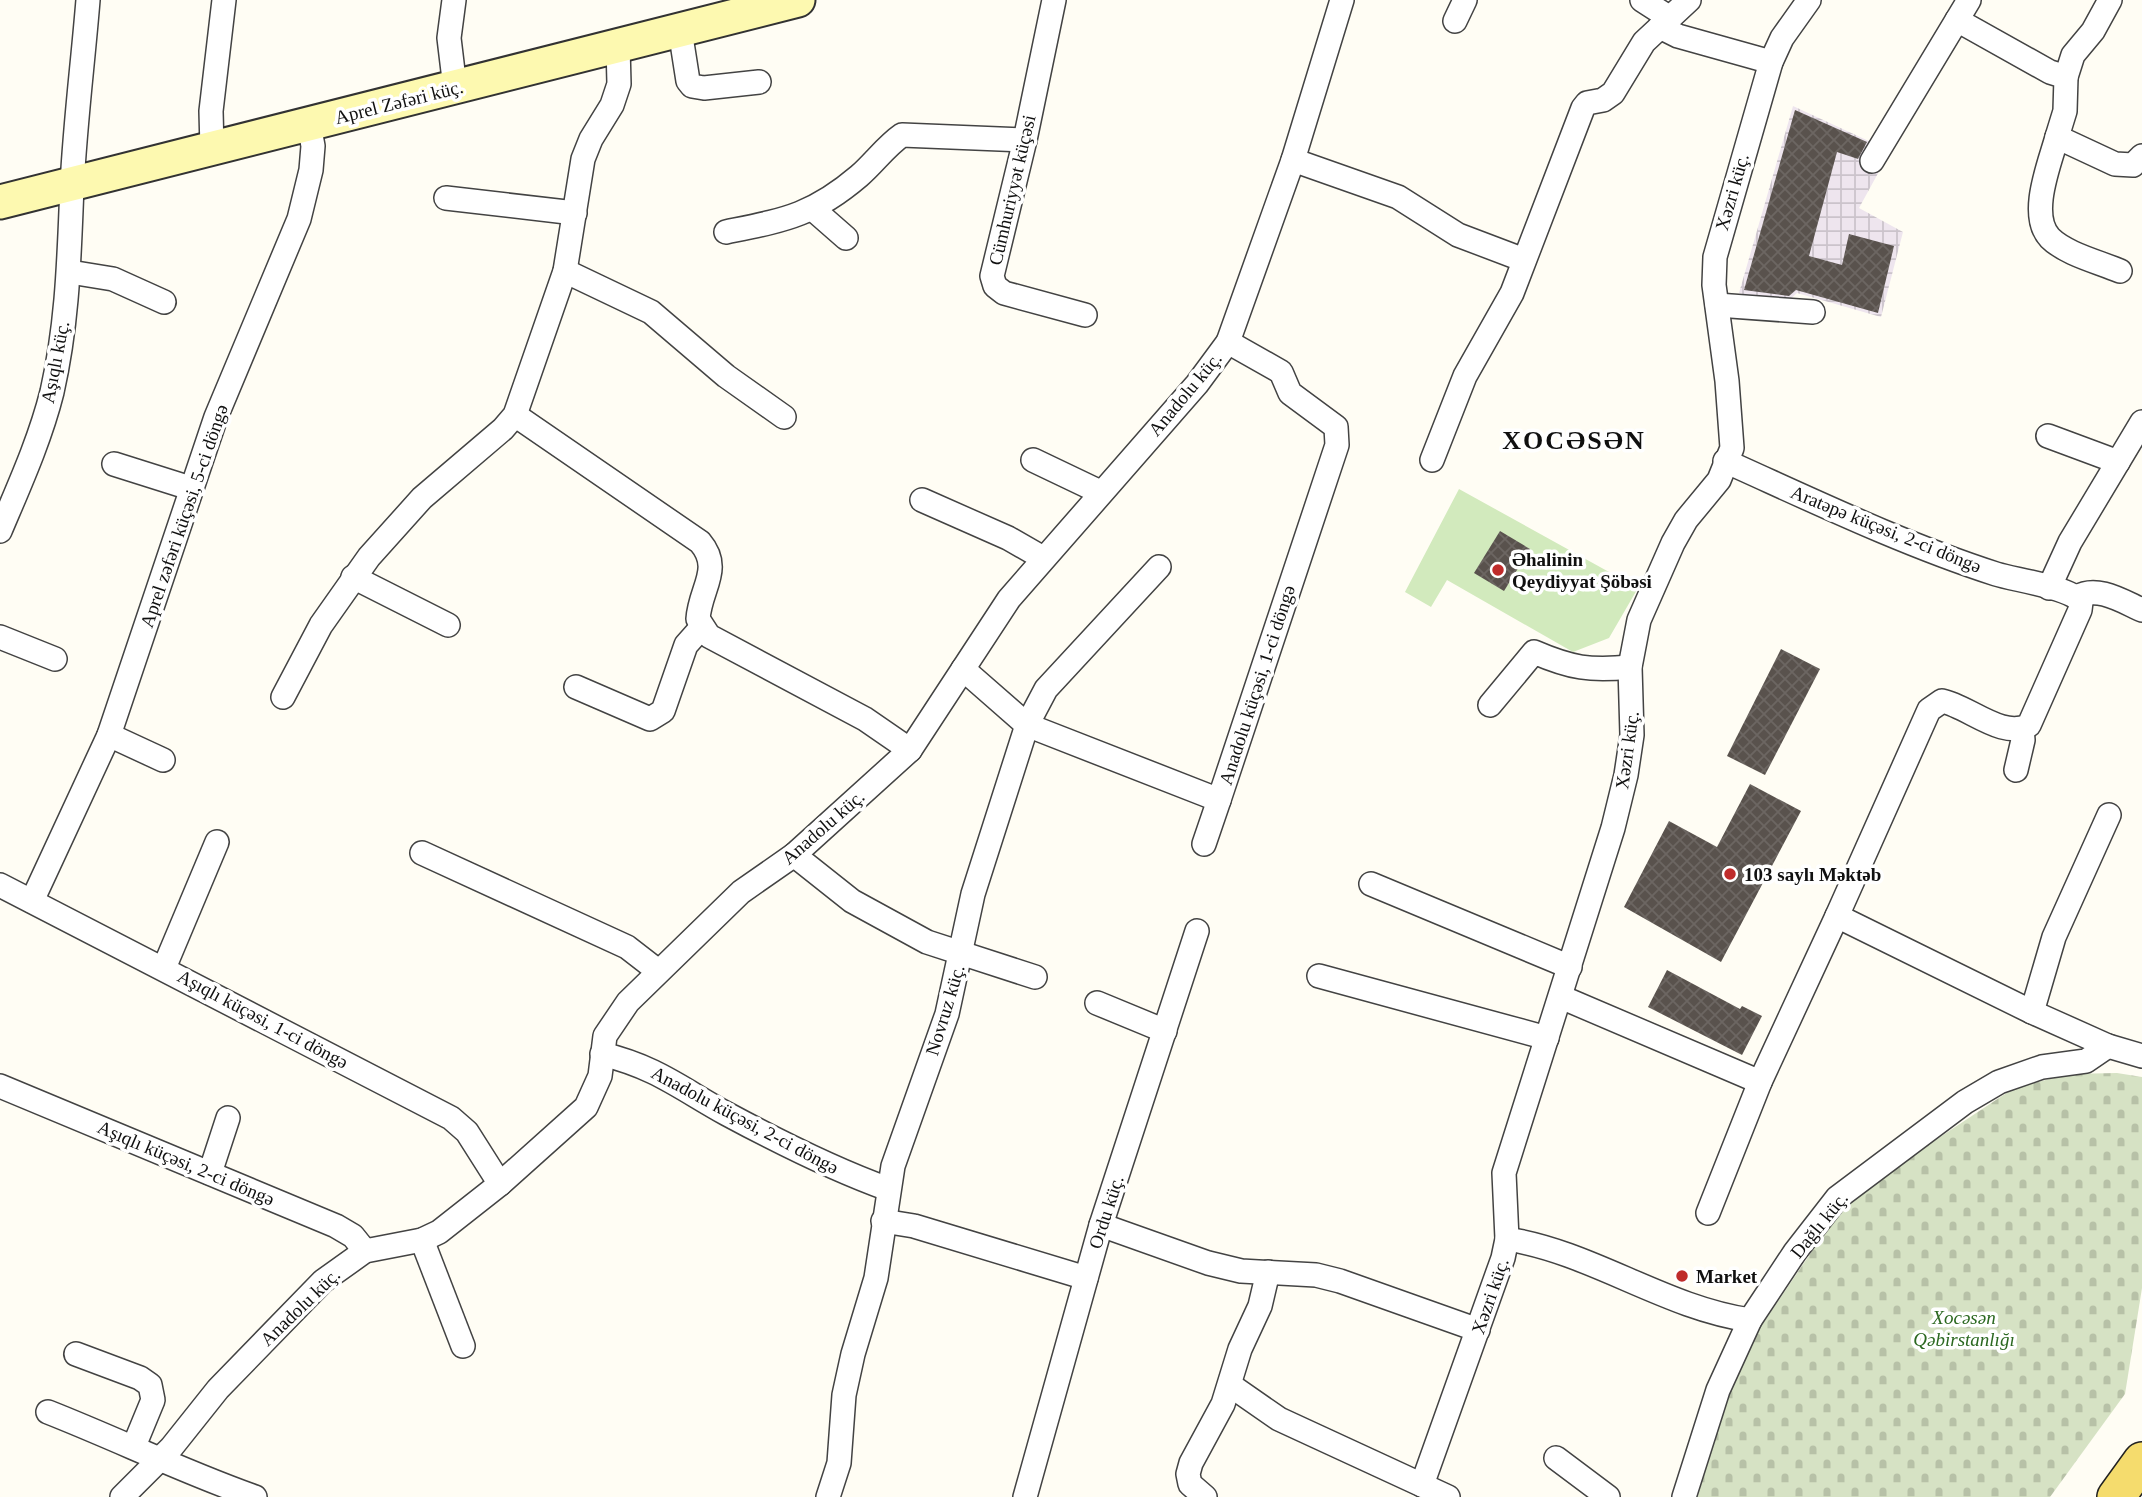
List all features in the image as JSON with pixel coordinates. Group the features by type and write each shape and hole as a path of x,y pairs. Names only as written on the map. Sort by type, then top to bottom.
{"main road":[{"path":"2116,1497 2142,1461"}],"street":[{"name":"Aşıqlı küç.","path":"0,531 38,437 51,392 70,272 72,184 88,0"},
{"path":"212,149 211,111 224,0"},
{"path":"454,0 449,38 455,89"},
{"name":"Aprel Zəfəri küç.","path":"0,202 455,89 798,0"},
{"name":"Cümhuriyyət küçəsi","path":"1054,0 1025,140 992,276 995,286 1004,293 1085,314"},
{"name":"Anadolu küç.","path":"122,1497 183,1434 218,1389 323,1281 365,1251 422,1240 439,1232 500,1184 586,1107 596,1090 605,1037 617,1016 658,971 741,892 794,855 910,750 997,615 1100,492 1197,384 1228,342 1293,160 1342,0"},
{"path":"1455,21 1465,0"},
{"path":"1642,0 1678,36 1771,62"},
{"path":"1432,460 1465,376 1502,312 1583,108 1587,103 1603,100 1613,93 1644,43 1689,0"},
{"name":"Xəzri küç.","path":"1422,1485 1478,1331 1507,1239 1503,1173 1613,828 1626,775 1632,735 1630,667 1639,621 1673,543 1686,520 1719,480 1732,448 1717,305 1715,257 1721,227 1771,62 1782,38 1809,0"},
{"path":"1872,161 1969,0"},
{"path":"2110,0 2093,31 2073,55 2066,77 2065,111 2040,200 2047,236 2057,244 2120,271"},
{"path":"1957,20 2050,72 2066,77"},
{"path":"680,30 691,86 704,88 759,82"},
{"path":"284,697 321,625 353,577 422,498 503,429 515,415 565,271 583,159 591,139 612,105 619,84 618,46"},
{"name":"Aprel zəfəri küçəsi, 5-ci döngə","path":"32,901 110,735 190,488 242,351 299,219 311,170 313,146 309,124"},
{"path":"726,232 795,218 814,210 860,175 902,135 1025,140"},
{"path":"2057,137 2115,164 2133,165 2142,156"},
{"path":"1293,160 1398,197 1458,235 1524,260"},
{"path":"446,198 575,213"},
{"path":"814,210 846,238"},
{"path":"565,271 651,312 726,376 784,417"},
{"path":"70,272 113,279 164,302"},
{"path":"1717,305 1813,312"},
{"name":"Anadolu küçəsi, 1-ci döngə","path":"963,669 1027,725 1219,800 1337,445 1336,427 1290,393 1281,372 1228,342"},
{"path":"515,415 705,548 710,554 711,568 699,610 702,627 723,645 865,719 910,750"},
{"path":"2049,588 2060,559 2142,422"},
{"path":"2048,436 2118,463"},
{"path":"1033,460 1100,492"},
{"name":"Aratəpə küçəsi, 2-ci döngə","path":"1725,461 1930,551 2077,597 2087,591 2097,592 2142,610"},
{"path":"114,464 190,488"},
{"path":"922,500 1009,538 1043,558"},
{"name":"Novruz küç.","path":"828,1497 839,1463 844,1395 876,1278 888,1189 903,1132 947,1014 973,894 1027,725 1046,689 1159,567"},
{"path":"353,577 448,625"},
{"path":"2022,729 2035,717 2080,610 2077,597"},
{"path":"576,687 650,719 658,717 663,711 686,645 702,627"},
{"path":"0,637 55,659"},
{"path":"1490,705 1534,652 1563,665 1593,670 1630,667"},
{"path":"1708,1213 1760,1082 1837,916 1888,796 1934,704 1951,703 2001,726 2022,729"},
{"path":"2016,770 2023,740 2022,729"},
{"path":"110,735 163,760"},
{"path":"1204,844 1219,800"},
{"path":"2032,1012 2059,925 2109,815"},
{"path":"164,968 217,842"},
{"path":"422,853 627,947 658,971"},
{"path":"794,855 852,901 927,942 1035,977"},
{"path":"1371,884 1570,967"},
{"name":"Aşıqlı küçəsi, 1-ci döngə","path":"0,885 451,1118 467,1132 500,1184"},
{"path":"1837,916 2032,1012 2108,1046 2142,1056"},
{"name":"Ordu küç.","path":"1025,1497 1101,1225 1197,931"},
{"path":"1319,976 1546,1038"},
{"path":"1568,1000 1760,1082"},
{"path":"1097,1003 1165,1031"},
{"name":"Dağlı küç.","path":"1684,1497 1718,1390 1751,1320 1795,1252 1837,1198 1865,1174 1965,1102 1999,1082 2042,1067 2086,1061 2108,1046"},
{"name":"Anadolu küçəsi, 2-ci döngə","path":"602,1054 655,1070 726,1113 826,1164 888,1189"},
{"name":"Aşıqlı küçəsi, 2-ci döngə","path":"0,1086 336,1226 353,1236 365,1251"},
{"path":"210,1172 228,1118"},
{"path":"883,1221 914,1226 1086,1278"},
{"path":"1101,1225 1208,1263 1241,1271 1316,1275 1340,1280 1478,1331"},
{"path":"1507,1239 1551,1250 1702,1311 1751,1320"},
{"path":"422,1240 463,1346"},
{"path":"1205,1497 1190,1483 1188,1474 1230,1385 1240,1349 1260,1306 1268,1272"},
{"path":"76,1354 140,1378 150,1385 153,1400 134,1446"},
{"path":"1230,1385 1279,1419 1447,1497"},
{"path":"48,1412 134,1446 158,1460 255,1497"},
{"path":"1556,1458 1608,1497"}],"shaded area":[{"path":"1793,106 1873,143 1882,166 1859,208 1903,232 1881,317 1797,293 1784,305 1739,293"}],"green space":[{"path":"1459,489 1638,588 1609,638 1573,652 1447,580 1431,607 1405,592"},
{"name":"Xocəsən Qəbirstanlığı","path":"2117,1073 2142,1077 2142,1288 2125,1394 2050,1497 1693,1497 1716,1419 1747,1347 1848,1198 2014,1088 2069,1074"}],"building":[{"path":"1795,110 1867,142 1858,159 1837,152 1809,256 1842,265 1849,234 1894,246 1878,313 1796,290 1789,296 1744,290"},
{"path":"1500,531 1530,549 1504,591 1474,573"},
{"path":"1781,649 1820,669 1765,775 1727,756"},
{"name":"103 saylı Məktəb","path":"1750,784 1801,811 1721,962 1624,907 1669,821 1717,847"},
{"path":"1667,970 1740,1009 1742,1006 1762,1016 1742,1055 1648,1007"}],"place":[{"name":"Əhalinin Qeydiyyat Şöbəsi","path":"1498,570"},
{"name":"103 saylı Məktəb","path":"1730,874"},
{"name":"Market","path":"1682,1276"}],"district":[{"name":"XOCƏSƏN","path":"1574,440"}]}
